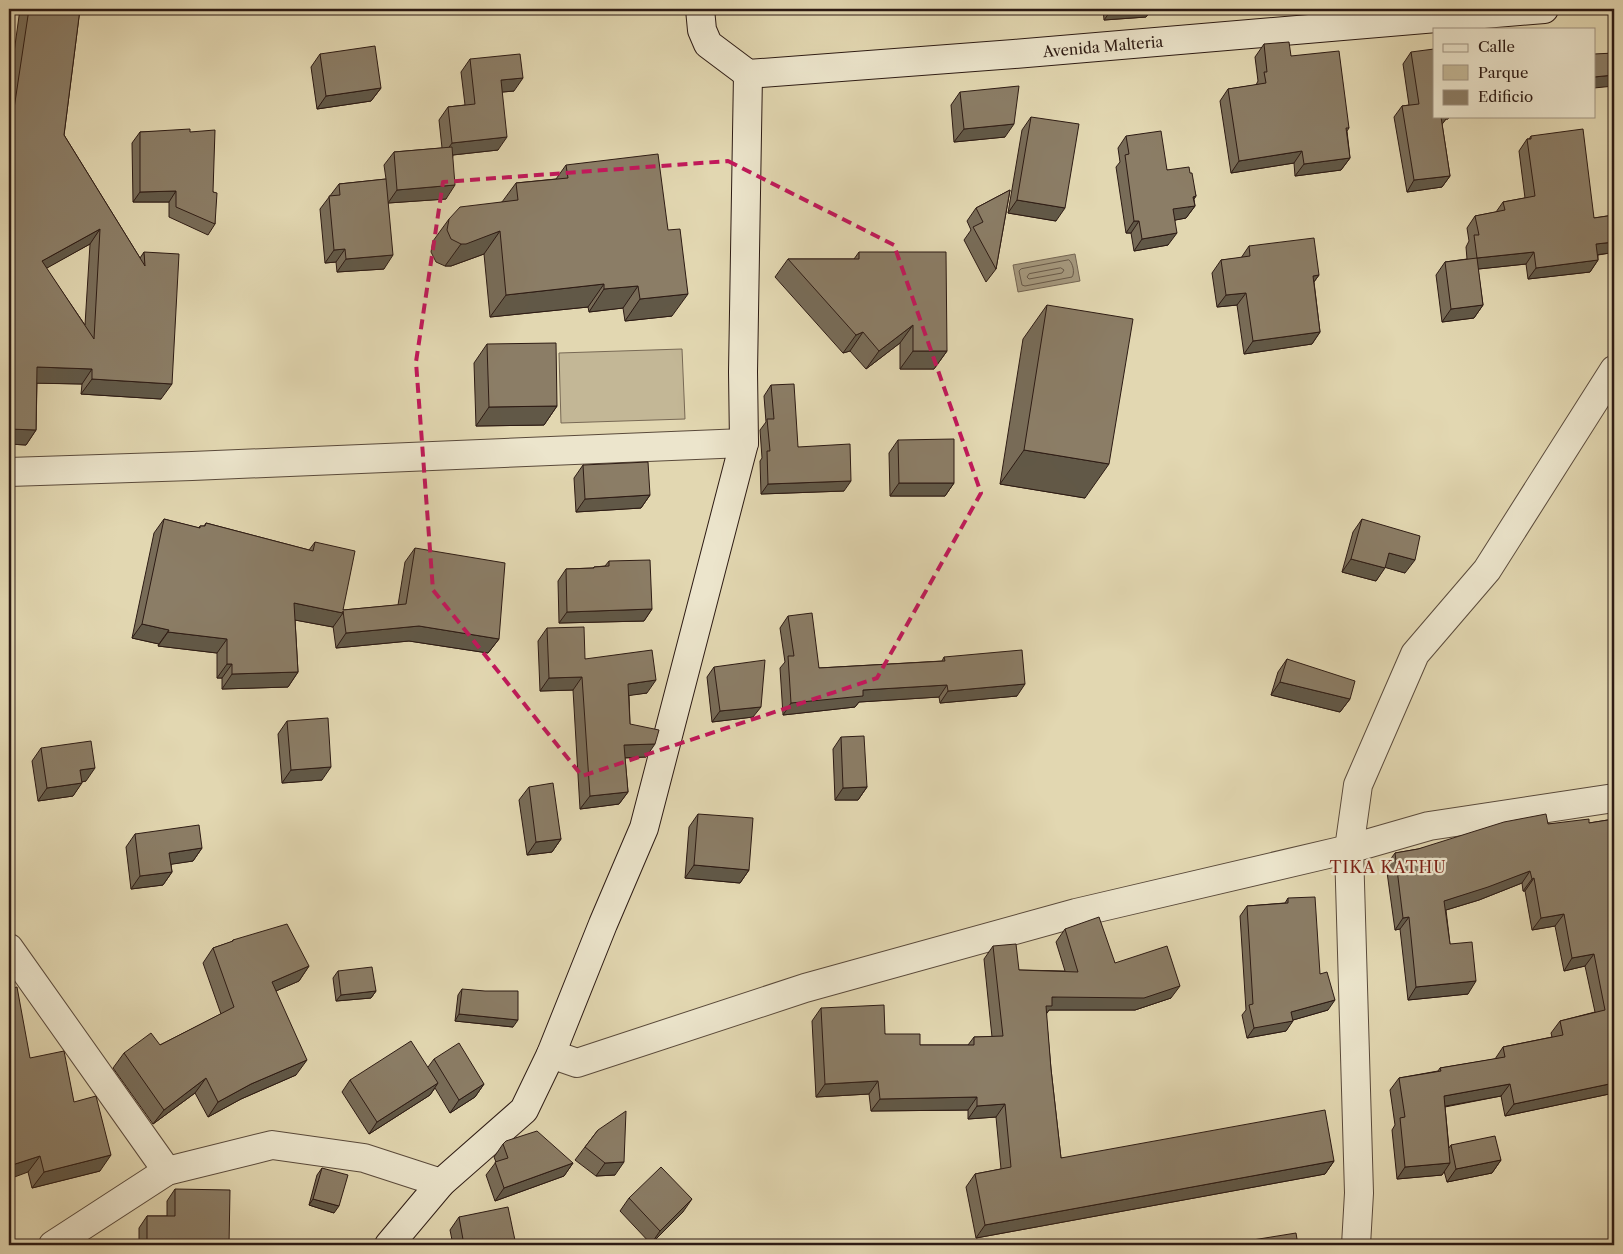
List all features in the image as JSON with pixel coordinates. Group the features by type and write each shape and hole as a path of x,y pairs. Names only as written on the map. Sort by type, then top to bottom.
{"street":[{"path":"389,1245 441,1183 524,1110 551,1054 644,828 744,443 743,372 748,74 708,44 702,30 700,9"},
{"name":"Avenida Malteria","path":"748,74 1544,9"},
{"path":"1356,1245 1359,1193 1349,849 1358,786 1415,654 1487,570 1614,370"},
{"path":"9,472 202,466 744,443"},
{"path":"551,1054 577,1063 805,988 1076,913 1349,849 1429,826 1614,798"},
{"path":"9,948 167,1171"},
{"path":"53,1245 167,1171 272,1145 364,1158 441,1183"}],"highlighted area":[{"path":"728,161 894,245 981,493 877,678 582,776 433,590 416,362 443,182"}],"green space":[{"path":"682,349 685,419 561,423 559,353"}],"water":[{"path":"1075,254 1080,281 1018,292 1013,265"}],"building":[{"path":"29,9 80,9 64,135 145,266 144,252 179,254 172,384 92,379 92,369 37,367 36,430 9,429 9,142","holes":["100,229 94,339 42,261"]},
{"path":"1289,42 1291,56 1339,51 1349,128 1346,128 1350,158 1304,164 1302,151 1239,161 1228,89 1266,83 1264,72 1267,72 1264,44"},
{"path":"375,46 381,88 326,96 320,54"},
{"path":"1433,49 1433,118 1441,118 1450,176 1414,180 1402,106 1419,104 1411,52"},
{"path":"1614,53 1614,75 1596,77 1596,54"},
{"path":"520,54 523,78 501,80 507,137 452,143 448,107 475,104 470,59"},
{"path":"1019,86 1014,124 964,129 960,92"},
{"path":"1031,117 1079,124 1065,208 1017,200"},
{"path":"190,129 190,132 215,130 213,192 217,193 215,224 176,207 176,191 140,192 140,132"},
{"path":"1583,129 1594,218 1614,215 1614,242 1596,244 1598,260 1536,268 1534,252 1477,258 1474,235 1479,235 1475,216 1505,210 1503,202 1535,196 1527,139 1531,139 1531,136"},
{"path":"1161,131 1167,170 1189,167 1190,173 1192,173 1196,196 1193,197 1195,206 1173,209 1177,233 1142,239 1139,221 1134,221 1125,155 1129,154 1126,136"},
{"path":"452,147 455,185 397,190 394,152"},
{"path":"658,154 668,230 680,229 688,294 640,299 638,286 604,289 604,284 506,295 500,231 466,244 461,244 451,239 447,230 449,219 460,207 518,200 516,183 568,178 566,165"},
{"path":"386,179 393,255 346,259 345,249 334,250 329,196 340,195 339,184"},
{"path":"1010,190 996,269 973,227 983,222 976,208"},
{"path":"1314,238 1319,275 1313,276 1320,332 1253,341 1246,293 1226,295 1221,260 1250,256 1249,246"},
{"path":"859,252 946,252 947,351 913,351 913,325 879,351 863,332 856,335 788,259 859,259"},
{"path":"1477,258 1483,305 1451,309 1445,262"},
{"path":"1047,305 1133,319 1109,464 1024,450"},
{"path":"556,343 557,406 489,407 487,344"},
{"path":"794,384 798,447 850,444 851,481 768,484 767,451 770,451 767,419 774,419 771,385"},
{"path":"954,439 954,483 899,483 898,440"},
{"path":"648,462 650,495 585,499 583,465"},
{"path":"164,519 200,528 200,526 205,526 206,523 313,551 315,542 355,551 343,610 406,604 415,548 505,563 499,639 419,626 346,633 343,611 343,613 294,603 298,672 232,674 232,664 227,664 227,639 168,632 169,630 142,624"},
{"path":"1362,519 1420,536 1415,560 1389,553 1385,568 1351,559"},
{"path":"650,560 652,609 567,612 566,569 609,566 609,561"},
{"path":"812,613 819,668 945,661 944,657 1022,650 1025,684 948,691 947,685 863,690 863,696 791,703 788,656 794,656 788,616"},
{"path":"584,627 585,659 652,650 656,680 628,684 630,724 659,730 655,744 624,745 628,792 590,796 582,677 549,678 547,628"},
{"path":"1287,659 1355,681 1350,699 1280,682"},
{"path":"765,660 761,707 720,711 714,667"},
{"path":"328,718 331,767 291,770 287,721"},
{"path":"864,736 867,787 843,788 841,737"},
{"path":"91,741 95,768 80,770 82,783 47,788 41,748"},
{"path":"553,783 561,839 536,842 529,787"},
{"path":"698,814 753,818 749,870 694,865"},
{"path":"1546,814 1548,824 1589,819 1589,823 1614,819 1614,908 1611,908 1614,923 1614,1083 1514,1104 1510,1084 1444,1096 1450,1163 1405,1167 1400,1118 1405,1117 1399,1078 1441,1071 1440,1068 1505,1057 1503,1047 1563,1035 1560,1021 1605,1010 1594,954 1572,958 1564,914 1541,918 1534,878 1532,879 1530,871 1444,901 1450,944 1472,942 1476,981 1416,987 1409,917 1403,918 1395,853 1418,849 1504,822"},
{"path":"199,825 202,848 169,853 172,872 140,876 135,834"},
{"path":"1315,897 1320,974 1327,972 1335,1000 1291,1012 1293,1021 1254,1028 1249,1005 1253,1004 1247,906 1288,903 1288,898"},
{"path":"1099,917 1115,963 1167,946 1180,986 1144,998 1052,997 1052,1006 1046,1006 1061,1158 1325,1110 1334,1161 985,1225 975,1174 1011,1167 1005,1104 977,1106 977,1097 880,1099 878,1081 825,1084 821,1008 884,1005 885,1034 920,1034 920,1045 974,1045 974,1037 1003,1036 993,946 1016,944 1019,970 1078,972 1065,929"},
{"path":"287,924 309,966 272,982 307,1060 251,1084 218,1102 206,1078 164,1110 124,1053 151,1033 160,1045 234,1007 213,948"},
{"path":"372,967 376,991 341,995 338,971"},
{"path":"17,987 30,1058 64,1051 74,1102 96,1096 111,1155 44,1172 40,1156 9,1166 9,989"},
{"path":"462,989 518,991 518,1020 459,1014"},
{"path":"411,1041 438,1083 377,1122 350,1080"},
{"path":"459,1043 484,1084 459,1100 434,1059"},
{"path":"626,1111 624,1162 605,1163 585,1147 598,1130"},
{"path":"537,1131 573,1163 504,1188 495,1162 508,1158 503,1144 506,1141"},
{"path":"1495,1136 1501,1160 1456,1169 1451,1145"},
{"path":"661,1167 692,1199 660,1231 629,1198"},
{"path":"322,1168 348,1175 339,1206 313,1199"},
{"path":"175,1189 230,1190 229,1245 147,1245 147,1216 175,1216"},
{"path":"508,1207 516,1245 464,1245 459,1217"},
{"path":"1296,1233 1298,1245 1228,1244"}],"district":[{"name":"TIKA KATHU","path":"1388,867"}]}
